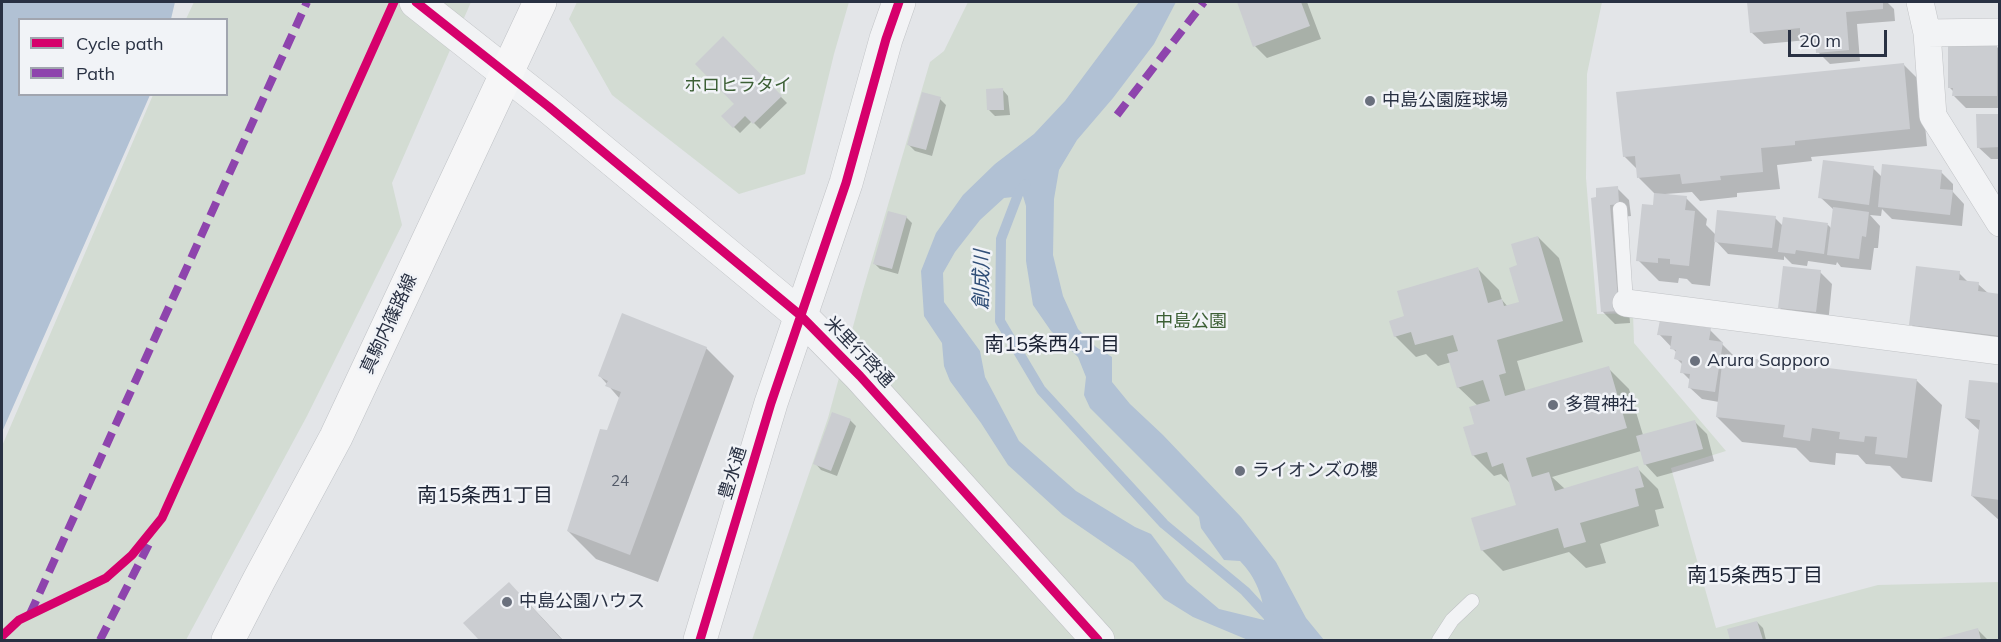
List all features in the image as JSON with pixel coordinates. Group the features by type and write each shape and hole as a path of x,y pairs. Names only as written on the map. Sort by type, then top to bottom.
{"main road":[{"name":"真駒内篠路線","path":"228,640 336,437 540,2"}],"street":[{"name":"米里行啓通","path":"416,2 800,315 860,376 1098,640"},
{"name":"豊水通","path":"700,640 771,403 846,183 886,39 899,2"},
{"path":"1920,2 1927,33 1933,116 2000,223"},
{"path":"1927,33 2000,32"},
{"path":"1626,303 2000,351"}],"lane":[{"path":"1620,209 1626,303"},
{"path":"1439,640 1452,620 1473,601"}],"green space":[{"path":"194,2 471,2 392,183 402,225 307,416 186,640 2,640 2,446 153,96 228,96 228,18 186,18"},
{"name":"ホロヒラタイ","path":"577,2 849,2 805,174 739,194 612,95 569,19"},
{"name":"中島公園","path":"968,2 1602,2 1587,74 1586,178 1597,314 1633,313 1634,343 1726,451 1671,468 1716,628 1878,585 2000,582 1999,640 752,640 828,418 930,62 944,51"}],"water":[{"path":"2,2 175,2 171,18 18,18 18,96 150,96 2,432"},
{"path":"1139,2 1176,2 1154,44 1113,98 1077,140 1059,170 1054,199 1053,255 1063,296 1078,329 1096,347 1112,357 1112,382 1130,404 1163,435 1241,517 1276,562 1306,618 1324,640 1248,640 1193,617 1164,599 1133,563 1063,515 1008,465 950,381 944,366 942,343 924,316 921,271 936,233 963,195 995,164 1034,134 1065,101","holes":["1023,196 1026,206 1026,261 1033,305 1051,331 1078,357 1086,377 1084,395 1090,408 1199,517 1201,528 1224,560 1240,561 1245,567 1261,596 1264,620 1219,609 1187,582 1151,534 1135,527 1076,491 1019,441 985,377 980,351 944,302 943,273 955,252 980,220 1004,198"]}],"building":[{"path":"1237,2 1301,2 1310,26 1253,47"},
{"path":"1747,2 1883,2 1883,9 1846,12 1849,50 1816,53 1815,33 1800,34 1800,28 1750,33"},
{"path":"723,36 782,96 753,124 745,116 733,128 721,116 734,104 695,64"},
{"path":"1948,45 1997,45 1997,96 1952,96 1953,88 1948,88"},
{"path":"1904,63 1910,129 1795,141 1795,145 1761,148 1763,172 1720,176 1721,180 1682,184 1680,174 1637,178 1635,156 1623,157 1616,92"},
{"path":"1003,88 1004,110 987,110 986,89"},
{"path":"922,92 941,97 926,150 907,145"},
{"path":"1976,114 2000,114 2000,147 1977,148"},
{"path":"1823,160 1874,166 1869,205 1818,198"},
{"path":"1882,164 1942,170 1940,189 1953,190 1950,215 1878,207"},
{"path":"1618,186 1619,204 1610,205 1619,311 1601,312 1591,198 1596,197 1596,188"},
{"path":"1654,193 1687,196 1685,210 1695,211 1689,266 1670,264 1670,259 1658,258 1658,263 1636,261 1642,204 1653,205"},
{"path":"1833,207 1869,212 1866,237 1862,236 1859,259 1827,255"},
{"path":"1717,210 1776,216 1772,248 1714,242"},
{"path":"888,211 907,216 892,269 873,264"},
{"path":"1783,217 1828,223 1824,254 1796,250 1795,254 1778,252"},
{"name":"多賀神社","path":"1538,236 1563,321 1497,340 1506,373 1499,375 1505,396 1609,366 1627,428 1526,458 1532,477 1549,472 1555,491 1638,466 1644,487 1635,489 1639,506 1580,523 1586,542 1564,548 1558,528 1481,551 1471,518 1516,505 1503,463 1492,467 1487,452 1472,456 1463,427 1474,424 1469,407 1490,401 1483,380 1457,388 1447,354 1458,351 1453,335 1415,345 1411,332 1394,337 1389,321 1404,316 1397,291 1478,267 1488,303 1502,299 1504,306 1519,302 1509,268 1517,265 1511,244"},
{"path":"1783,266 1821,270 1816,312 1778,308"},
{"path":"1916,266 1960,271 1959,280 1979,282 1978,291 2000,294 2000,336 1909,325"},
{"path":"622,313 707,347 630,555 567,531 600,429 607,430 621,392 605,386 608,381 598,376"},
{"path":"1660,320 1711,328 1709,340 1723,342 1715,392 1688,388 1690,374 1680,373 1682,361 1674,359 1676,350 1670,349 1672,336 1657,335"},
{"path":"1723,355 1917,379 1907,458 1875,454 1877,437 1865,436 1864,442 1839,439 1840,432 1812,428 1810,441 1783,437 1785,425 1716,417"},
{"path":"1969,380 2000,383 2000,500 1971,496 1980,420 1965,418"},
{"path":"832,412 851,419 831,471 813,464"},
{"path":"1695,420 1703,449 1644,465 1636,436"},
{"name":"中島公園ハウス","path":"509,582 562,640 479,640 463,623"},
{"path":"1757,621 1763,640 1730,640 1727,629"},
{"path":"1978,628 1981,640 1934,640"}],"waterway":[{"name":"創成川","path":"1026,184 1019,192 1001,239 1000,321 1041,390 1164,524 1245,591 1290,640"}],"marked path":[{"path":"30,614 307,2"},
{"path":"1117,115 1204,2"},
{"path":"100,640 149,544"}],"cycle path":[{"path":"2,636 19,620 106,578 132,555 162,518 394,2"},
{"path":"416,2 549,107 800,315 860,376 1098,640"},
{"path":"700,640 771,403 846,183 886,39 899,2"}],"place":[{"name":"中島公園庭球場","path":"1370,101"},
{"name":"Arura Sapporo","path":"1695,361"},
{"name":"多賀神社","path":"1553,405"},
{"name":"ライオンズの櫻","path":"1240,471"},
{"name":"中島公園ハウス","path":"507,602"}],"district":[{"name":"南15条西4丁目","path":"1052,345"},
{"name":"南15条西1丁目","path":"485,496"},
{"name":"南15条西5丁目","path":"1755,576"}]}
